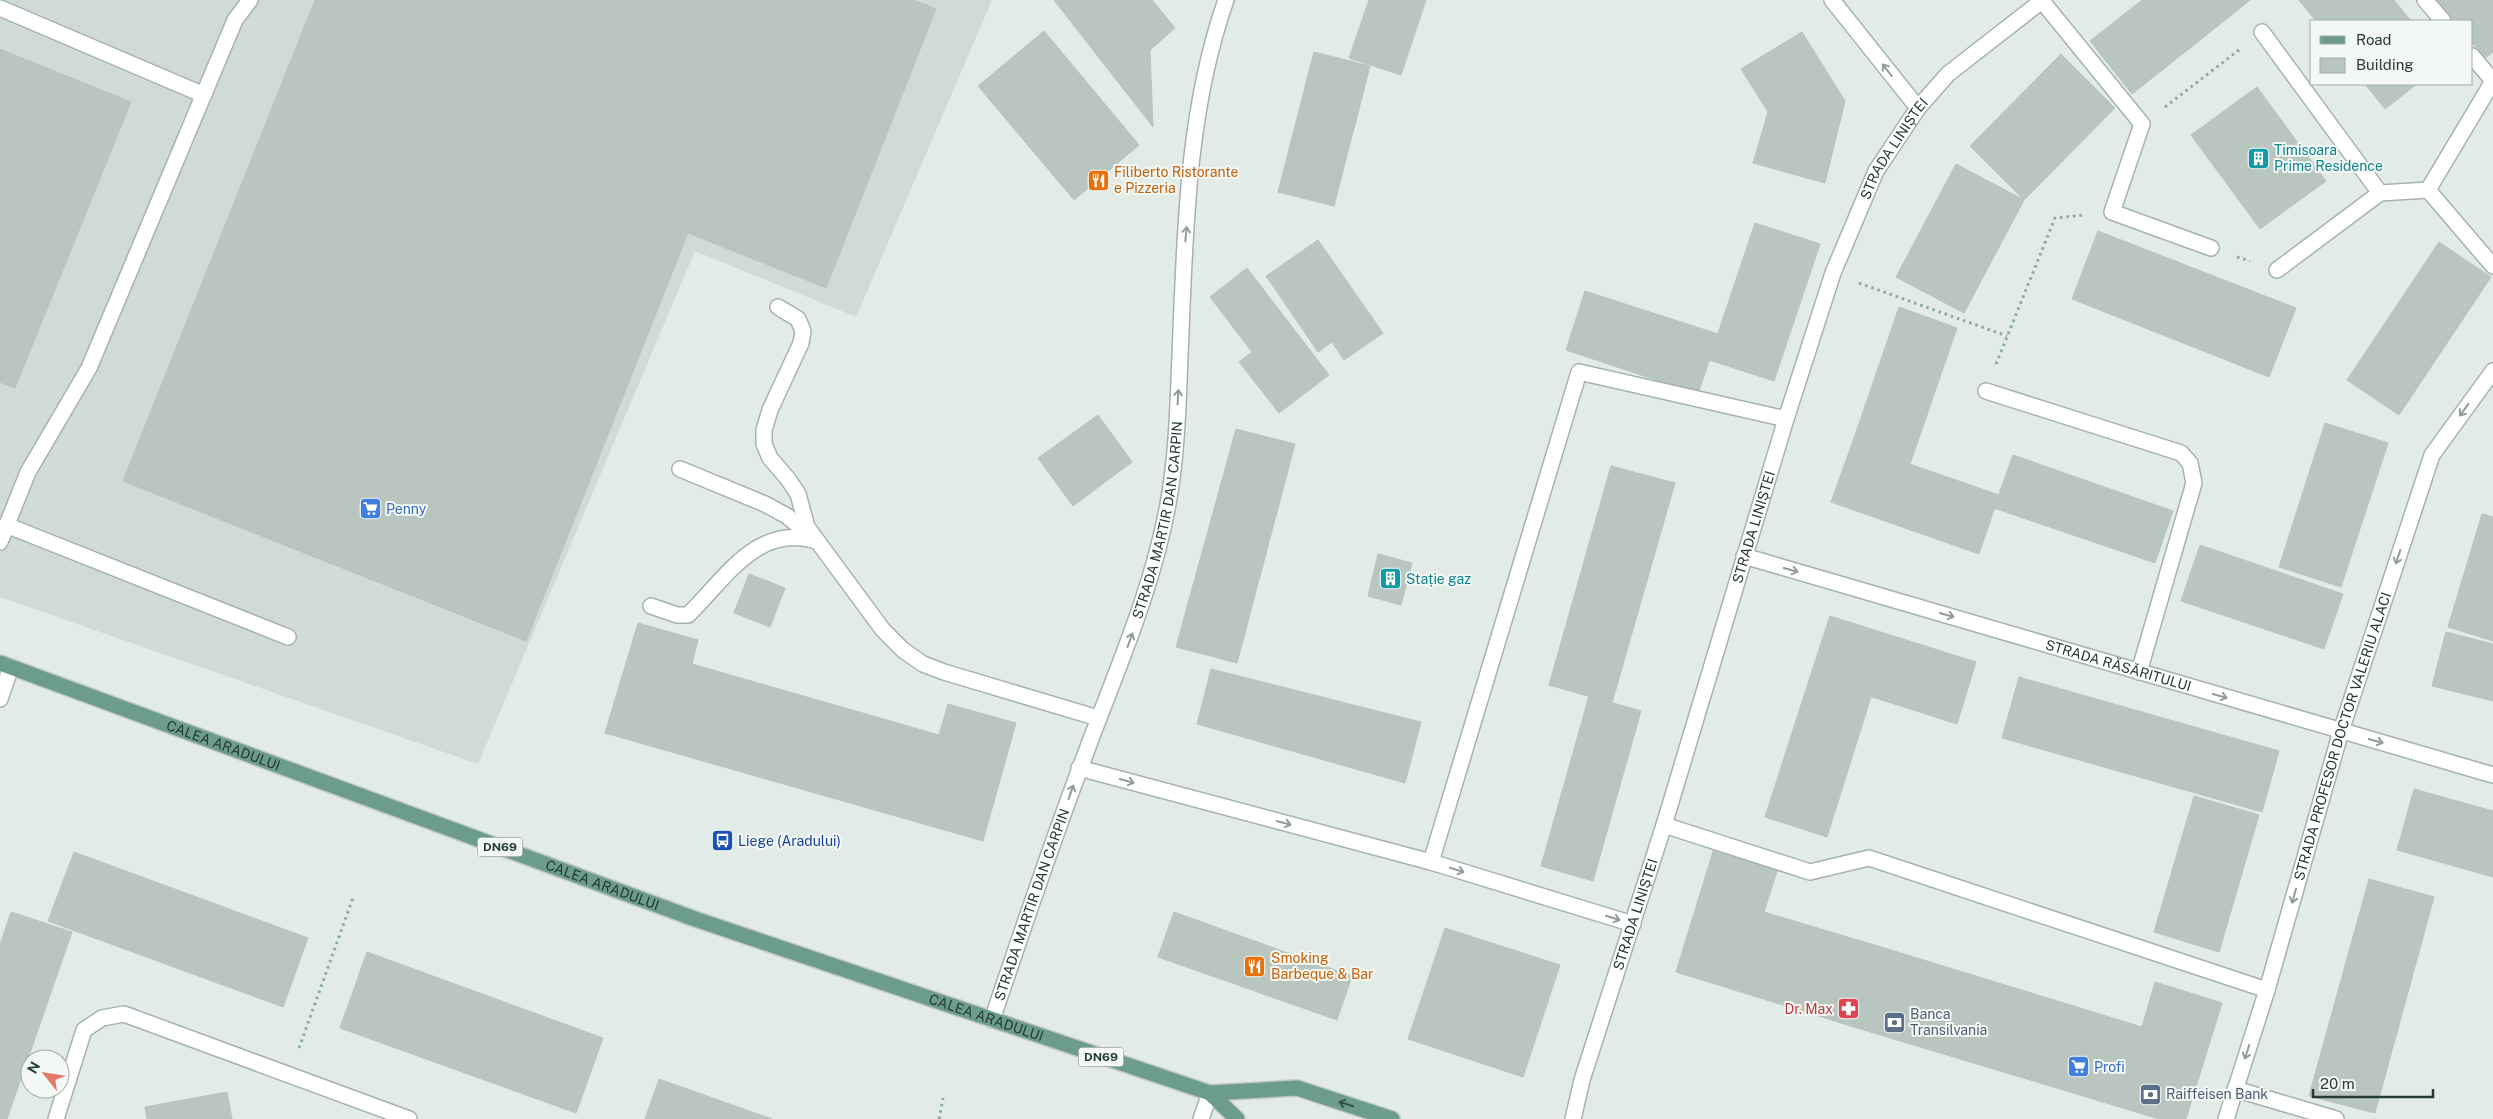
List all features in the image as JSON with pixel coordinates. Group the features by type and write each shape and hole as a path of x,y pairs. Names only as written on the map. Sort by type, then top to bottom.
{"main road":[{"name":"CALEA ARADULUI","path":"6,665 695,919 1210,1093 1297,1088 1392,1119"},
{"name":"CALEA ARADULUI","path":"1210,1093 1237,1119"}],"street":[{"path":"0,542 28,472 89,368 236,20 250,0"},
{"name":"STRADA MARTIR DAN CARPIN","path":"992,1020 1079,768 1118,672 1145,598 1158,555 1169,500 1176,435 1185,236 1194,156 1211,46 1226,0"},
{"path":"1832,0 1918,108"},
{"path":"2042,0 2142,124 2112,212 2211,248"},
{"name":"STRADA LINIȘTEI","path":"1574,1119 1588,1061 1664,825 1744,556 1833,273 1876,172 1918,108 1948,74 2042,0"},
{"path":"2425,0 2442,20"},
{"path":"0,8 204,95"},
{"path":"2262,32 2380,193"},
{"path":"2428,190 2493,81 2473,57"},
{"path":"2277,270 2380,193 2428,190"},
{"path":"2428,190 2493,266"},
{"path":"778,307 798,319 803,331 801,343 770,410 764,430 764,444 770,458 798,494 807,527 883,630 903,650 923,664 1098,718"},
{"name":"STRADA PROFESOR DOCTOR VALERIU ALACI","path":"2226,1119 2267,990 2342,731 2432,455 2493,371"},
{"path":"1431,862 1579,372 1786,419"},
{"path":"1986,391 2181,453 2190,463 2194,483 2139,672"},
{"path":"680,469 765,504 787,516 817,541"},
{"path":"6,525 288,637"},
{"path":"651,606 676,615 688,615 730,569 771,540 800,536 817,541"},
{"name":"STRADA RĂSĂRITULUI","path":"1744,556 2493,775"},
{"path":"0,699 6,665"},
{"path":"1079,768 1431,862 1633,924"},
{"path":"1664,825 1810,872 1869,858 2267,990"},
{"path":"56,1119 84,1030 102,1018 124,1014 409,1119"},
{"path":"2235,1089 2336,1119"},
{"path":"1201,1119 1210,1093"}],"path":[{"path":"2142,124 2262,32"},
{"path":"1986,391 2055,218 2112,212"},
{"path":"2211,248 2277,270"},
{"path":"1833,273 2007,336"},
{"path":"290,1074 354,895"},
{"path":"940,1119 943,1098"}],"shaded area":[{"path":"0,0 992,0 856,317 695,251 478,764 0,597"}],"building":[{"path":"315,0 914,0 936,9 826,288 688,233 526,641 123,481"},
{"path":"1054,0 1152,0 1175,28 1150,50 1153,127"},
{"path":"1369,0 1426,0 1401,75 1349,58"},
{"path":"2142,0 2199,0 2219,25 2132,94 2090,41"},
{"path":"2199,0 2250,0 2219,25"},
{"path":"2299,0 2394,0 2410,20 2315,20"},
{"path":"2437,0 2493,0 2493,52 2484,59 2473,44 2473,20 2453,20"},
{"path":"1044,31 1139,145 1074,200 978,86"},
{"path":"1802,32 1845,101 1825,183 1753,163 1768,112 1741,69"},
{"path":"0,49 131,102 15,388 0,382"},
{"path":"1314,52 1370,66 1334,206 1278,192"},
{"path":"2061,54 2115,108 2024,200 1970,146"},
{"path":"2366,85 2416,85 2385,109"},
{"name":"Timisoara Prime Residence","path":"2257,87 2326,181 2260,229 2191,135"},
{"path":"1956,164 2024,200 1964,313 1896,277"},
{"path":"1755,223 1820,244 1774,381 1709,360"},
{"path":"2098,231 2296,308 2269,377 2072,299"},
{"path":"1318,240 1383,333 1344,360 1332,342 1318,352 1266,276"},
{"path":"2439,242 2491,277 2399,415 2347,380"},
{"path":"1247,268 1329,375 1279,413 1239,362 1252,352 1210,297"},
{"path":"1585,291 1718,334 1698,394 1566,350"},
{"path":"1899,307 1957,328 1910,464 1852,444"},
{"path":"1098,415 1132,462 1073,506 1038,458"},
{"path":"2325,423 2388,443 2341,587 2279,567"},
{"path":"1236,429 1295,444 1237,663 1176,647"},
{"path":"1852,444 1999,495 1979,554 1831,502"},
{"path":"2013,455 2173,511 2155,563 1994,508"},
{"path":"1611,466 1675,483 1612,703 1549,685"},
{"path":"2482,514 2493,517 2493,641 2448,627"},
{"path":"2200,545 2343,594 2324,649 2181,601"},
{"name":"Stație gaz","path":"1378,554 1412,563 1401,605 1368,596"},
{"path":"749,574 785,588 770,627 734,613"},
{"path":"1830,616 1976,662 1957,724 1810,677"},
{"path":"638,623 698,640 692,664 939,735 948,704 1016,723 983,841 605,733"},
{"path":"2446,632 2493,644 2493,701 2432,686"},
{"path":"1211,669 1421,722 1405,783 1197,724"},
{"path":"1810,677 1871,697 1827,837 1765,817"},
{"path":"2019,677 2279,751 2262,812 2002,738"},
{"path":"1589,696 1641,711 1593,881 1541,866"},
{"path":"2414,789 2493,811 2493,877 2397,850"},
{"path":"2194,796 2259,815 2219,952 2154,932"},
{"path":"1715,845 1779,865 1764,912 1891,950 1867,1031 1676,972"},
{"path":"74,852 308,938 283,1007 48,921"},
{"path":"2369,879 2434,897 2375,1113 2309,1096"},
{"path":"11,912 72,932 31,1049 20,1049 20,1082 7,1119 0,1119 0,945"},
{"name":"Smoking Barbeque & Bar","path":"1174,912 1352,976 1337,1020 1158,957"},
{"path":"1445,928 1560,965 1523,1077 1408,1039"},
{"path":"1891,950 2054,1000 2030,1080 1867,1031"},
{"path":"367,952 603,1038 576,1113 340,1028"},
{"path":"2155,982 2222,1003 2186,1119 2159,1119 2030,1080 2054,1000 2142,1027"},
{"path":"659,1079 772,1119 645,1119"},
{"path":"227,1092 232,1119 147,1119 145,1107"}],"place":[{"name":"Timisoara Prime Residence","path":"2258,158"},
{"name":"Filiberto Ristorante e Pizzeria","path":"1098,180"},
{"name":"Penny","path":"370,509"},
{"name":"Stație gaz","path":"1390,579"},
{"name":"Liege (Aradului)","path":"722,841"},
{"name":"Smoking Barbeque & Bar","path":"1255,966"},
{"name":"Dr. Max","path":"1849,1009"},
{"name":"Banca Transilvania","path":"1894,1022"},
{"name":"Profi","path":"2078,1067"},
{"name":"Raiffeisen Bank","path":"2150,1094"}]}
